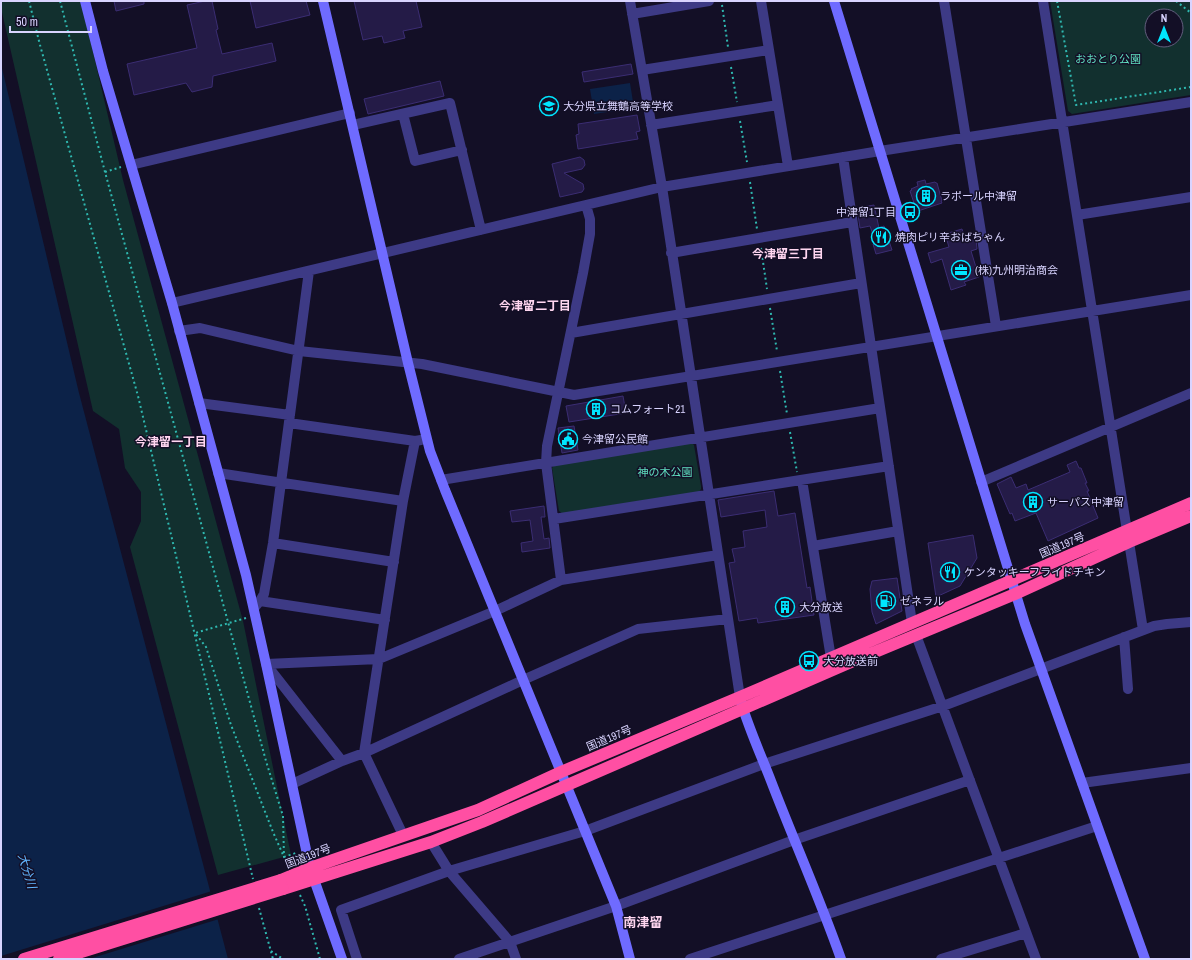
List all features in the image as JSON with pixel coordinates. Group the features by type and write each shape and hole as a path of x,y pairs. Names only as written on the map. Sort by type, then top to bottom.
{"highway":[{"name":"国道197号","path":"312,874 431,842 568,786 851,662 1015,594 1128,537 1191,503"},
{"name":"国道197号","path":"59,959 282,885 312,874 403,835 478,810 561,772 1012,581 1128,537 1191,516"},
{"name":"国道197号","path":"24,959 282,885"}],"street":[{"path":"85,1 103,71 172,303 218,473 257,608 266,664 312,874 342,959"},
{"path":"323,1 427,439 441,480 616,906 630,959"},
{"path":"630,1 662,187 740,697 764,764 826,916 841,959"},
{"path":"632,14 709,1"},
{"path":"761,1 788,166"},
{"path":"834,1 1015,594 1145,959"},
{"path":"944,1 996,326"},
{"path":"1043,1 1143,630"},
{"path":"642,70 769,50"},
{"path":"172,303 662,187 880,150 1191,102"},
{"path":"352,125 450,103 481,230"},
{"path":"651,125 778,105"},
{"path":"131,165 350,114"},
{"path":"404,114 415,161 462,150"},
{"path":"843,157 912,623"},
{"path":"1077,215 1191,197"},
{"path":"561,580 546,463 547,446 590,234 590,219 586,205"},
{"path":"672,253 852,222"},
{"path":"257,608 264,594 272,543 309,271"},
{"path":"571,333 862,283"},
{"path":"179,331 200,328 298,351 422,364 574,395 1191,294"},
{"path":"981,482 1191,393"},
{"path":"199,403 415,441 427,439"},
{"path":"441,480 880,408"},
{"path":"403,835 364,753 394,562 415,441"},
{"path":"554,519 889,466"},
{"path":"218,473 404,501"},
{"path":"800,480 813,546 831,658"},
{"path":"813,546 898,531"},
{"path":"272,543 394,562"},
{"path":"266,664 379,659 495,611 561,580 718,555"},
{"path":"257,608 385,620"},
{"path":"292,784 638,630 728,619"},
{"path":"357,959 341,910 449,871 585,830 764,764 943,706 1143,630 1158,625 1191,622"},
{"path":"916,635 1000,858 1036,959"},
{"path":"1124,637 1128,688"},
{"path":"266,664 342,761"},
{"path":"1082,783 1191,768"},
{"path":"459,959 616,906 794,840 970,780"},
{"path":"690,959 826,916 1097,826"},
{"path":"431,842 449,871 510,942 516,959"},
{"path":"941,959 1026,933"}],"path":[{"path":"29,1 138,396 254,883"},
{"path":"60,1 228,623 266,761 283,816 284,857"},
{"path":"1057,1 1076,105 1191,88"},
{"path":"1176,1 1191,13"},
{"path":"722,6 729,52"},
{"path":"730,60 738,107"},
{"path":"739,114 747,166"},
{"path":"105,172 131,165"},
{"path":"750,179 758,234"},
{"path":"760,242 768,296"},
{"path":"769,303 778,355"},
{"path":"780,368 788,419"},
{"path":"789,426 800,480"},
{"path":"195,633 228,623 257,608"},
{"path":"195,633 206,647 231,725 284,857"},
{"path":"284,857 306,848"},
{"path":"258,905 273,959"},
{"path":"305,906 320,959"},
{"path":"271,951 283,959"}],"green space":[{"path":"1,1 81,1 123,180 243,621 291,855 218,875 130,547 141,521 141,492 125,468 119,429 93,411 1,8"},
{"name":"おおとり公園","path":"1050,1 1191,1 1191,95 1072,114 1068,111"},
{"name":"神の木公園","path":"691,442 694,445 701,486 698,493 563,514 559,511 552,468 555,464"}],"water":[{"name":"大分川","path":"1,64 79,393 228,959 1,959"},
{"path":"630,83 634,108 594,114 590,89"}],"pier":[{"path":"212,891 219,919 89,959 1,959 1,956"}],"building":[{"path":"114,1 144,1 144,4 116,11"},
{"path":"212,1 218,29 216,30 222,54 272,43 276,61 213,76 212,87 192,92 186,83 134,95 127,64 197,48 187,5"},
{"path":"250,1 306,1 310,15 256,28"},
{"path":"354,1 416,1 422,27 403,31 405,38 384,43 382,36 363,40"},
{"path":"631,64 633,74 584,82 582,72"},
{"path":"440,81 444,96 368,114 364,99"},
{"path":"637,115 640,131 636,132 638,139 578,149 576,135 579,134 578,124"},
{"path":"580,157 584,160 585,165 582,169 564,173 583,184 584,189 582,192 560,197 552,164"},
{"name":"ラポール中津留","path":"925,180 926,184 937,183 942,203 918,211 910,191 918,186 917,182"},
{"path":"874,205 879,228 884,226 892,250 876,254 873,244 876,243 870,226 860,228 857,208"},
{"path":"962,229 966,242 976,239 977,249 971,251 979,277 964,282 966,285 951,290 942,259 931,263 928,253 949,247 945,234"},
{"name":"コムフォート21","path":"623,396 626,413 569,422 566,406"},
{"name":"今津留公民館","path":"574,426 578,450 562,453 558,428"},
{"path":"1076,461 1079,468 1081,468 1087,483 1085,483 1089,491 1087,491 1098,518 1048,541 1036,513 1015,521 1012,513 1010,514 997,484 1011,477 1016,488 1026,484 1028,490 1070,472 1067,465"},
{"path":"774,491 778,516 795,513 807,588 810,587 814,615 758,623 757,618 739,621 729,563 735,562 732,549 745,547 743,531 767,527 765,510 721,517 718,500"},
{"path":"544,506 545,517 541,517 544,539 549,538 550,548 522,552 521,543 533,541 530,520 512,522 510,511"},
{"name":"ケンタッキーフライドチキン","path":"973,535 977,558 960,586 936,597 928,543"},
{"path":"897,578 902,611 876,624 872,612 870,589 872,581"}],"place":[{"name":"大分県立舞鶴高等学校","path":"549,106"},
{"name":"ラポール中津留","path":"926,196"},
{"name":"中津留1丁目","path":"910,212"},
{"name":"焼肉ピリ辛おばちゃん","path":"881,237"},
{"name":"(株)九州明治商会","path":"961,270"},
{"name":"コムフォート21","path":"596,409"},
{"name":"今津留公民館","path":"568,439"},
{"name":"サーパス中津留","path":"1033,502"},
{"name":"ケンタッキーフライドチキン","path":"950,572"},
{"name":"ゼネラル","path":"886,601"},
{"name":"大分放送","path":"785,607"},
{"name":"大分放送前","path":"809,661"}],"district":[{"name":"今津留三丁目","path":"788,254"},
{"name":"今津留二丁目","path":"535,306"},
{"name":"今津留一丁目","path":"171,442"},
{"name":"南津留","path":"643,922"}]}
